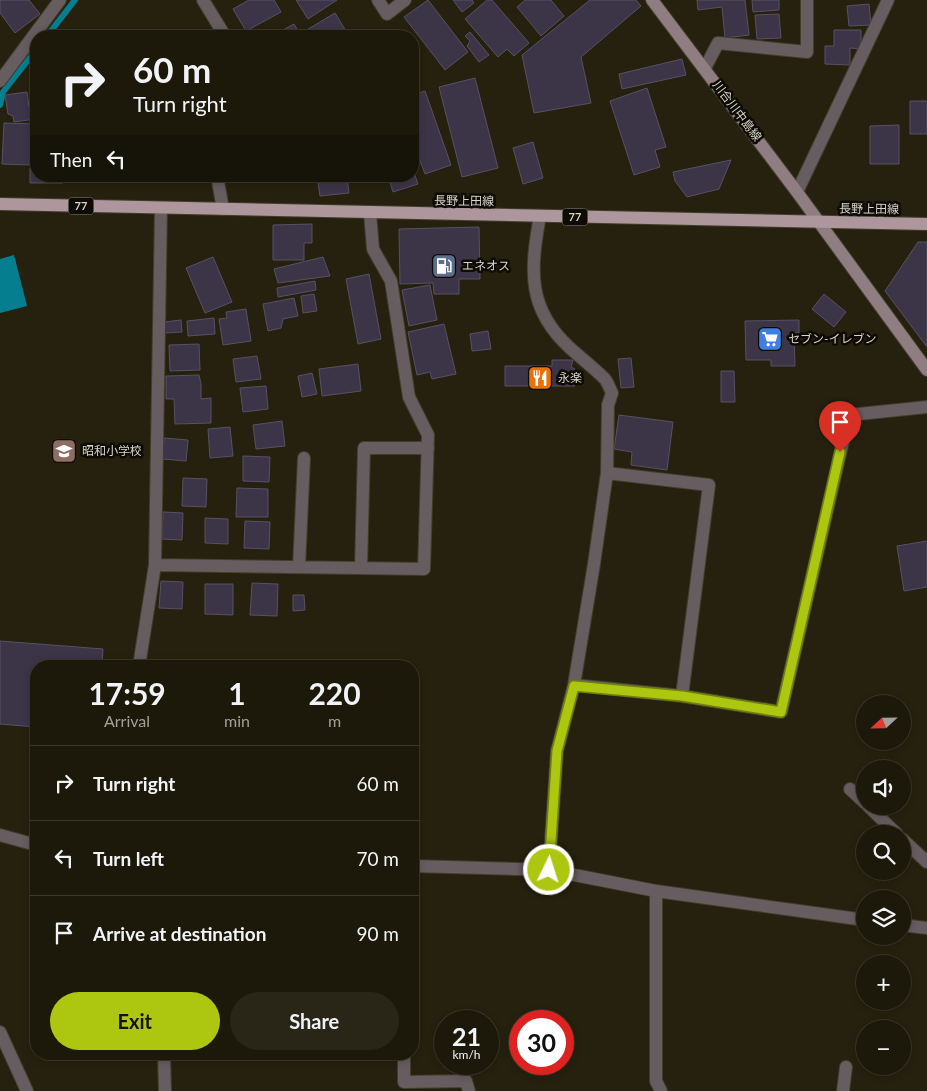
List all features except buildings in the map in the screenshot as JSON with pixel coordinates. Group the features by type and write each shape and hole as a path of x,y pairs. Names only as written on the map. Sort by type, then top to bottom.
{"main road":[{"name":"川合川中島線","path":"652,0 797,192 927,370"},
{"name":"長野上田線","path":"0,204 927,224"}],"street":[{"path":"38,30 60,0"},
{"path":"203,0 221,30"},
{"path":"378,0 387,14 405,0"},
{"path":"704,68 718,43 807,52 807,0"},
{"path":"797,192 888,0"},
{"path":"0,81 30,40"},
{"path":"218,182 223,209"},
{"path":"140,660 155,565 161,208"},
{"path":"155,565 424,569 428,435 409,398 391,281 373,249 370,213"},
{"path":"540,216 534,247 535,292 545,320 567,345 605,380 612,393 608,405 607,473 594,564 574,686 557,751 549,870"},
{"path":"574,686 682,696 781,712 849,415 927,407"},
{"path":"361,568 364,448 428,448"},
{"path":"299,567 304,458"},
{"path":"607,473 709,485 682,696"},
{"path":"850,789 856,795"},
{"path":"877,815 888,825"},
{"path":"0,836 30,844"},
{"path":"911,847 927,862"},
{"path":"419,866 549,870 656,891 856,919"},
{"path":"656,891 656,1081 661,1091"},
{"path":"911,926 927,928"},
{"path":"0,1032 27,1091"},
{"path":"164,1060 165,1091"},
{"path":"404,1060 404,1082 466,1081 468,1091"},
{"path":"842,1091 846,1067"}],"water":[{"path":"14,255 27,306 0,313 0,259"}],"waterway":[{"path":"52,30 75,0"},
{"path":"0,105 3,92 30,58"}],"place":[{"name":"エネオス","path":"444,266"},
{"name":"セブン-イレブン","path":"770,339"},
{"name":"永楽","path":"540,378"},
{"name":"昭和小学校","path":"64,451"}],"route":[{"path":"549,870 557,751 574,686 682,696 781,712 840,452"}]}
